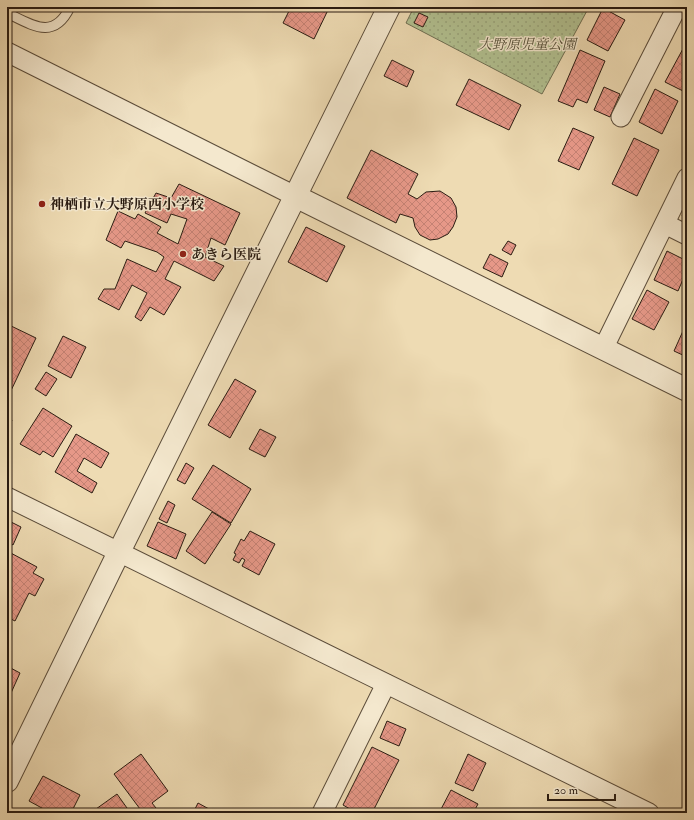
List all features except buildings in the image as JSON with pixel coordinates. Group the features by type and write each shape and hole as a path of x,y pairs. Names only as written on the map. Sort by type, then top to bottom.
{"street":[{"path":"7,781 389,7"},
{"path":"621,117 677,7"},
{"path":"7,52 687,390"},
{"path":"603,349 687,178"},
{"path":"665,224 687,235"},
{"path":"7,497 649,813"},
{"path":"322,813 386,684"}],"lane":[{"path":"7,13 36,27 51,27 65,17 70,7"}],"green space":[{"name":"大野原児童公園","path":"414,7 589,7 542,94 406,23"}],"place":[{"name":"神栖市立大野原西小学校","path":"42,204"},
{"name":"あきら医院","path":"183,254"}]}
